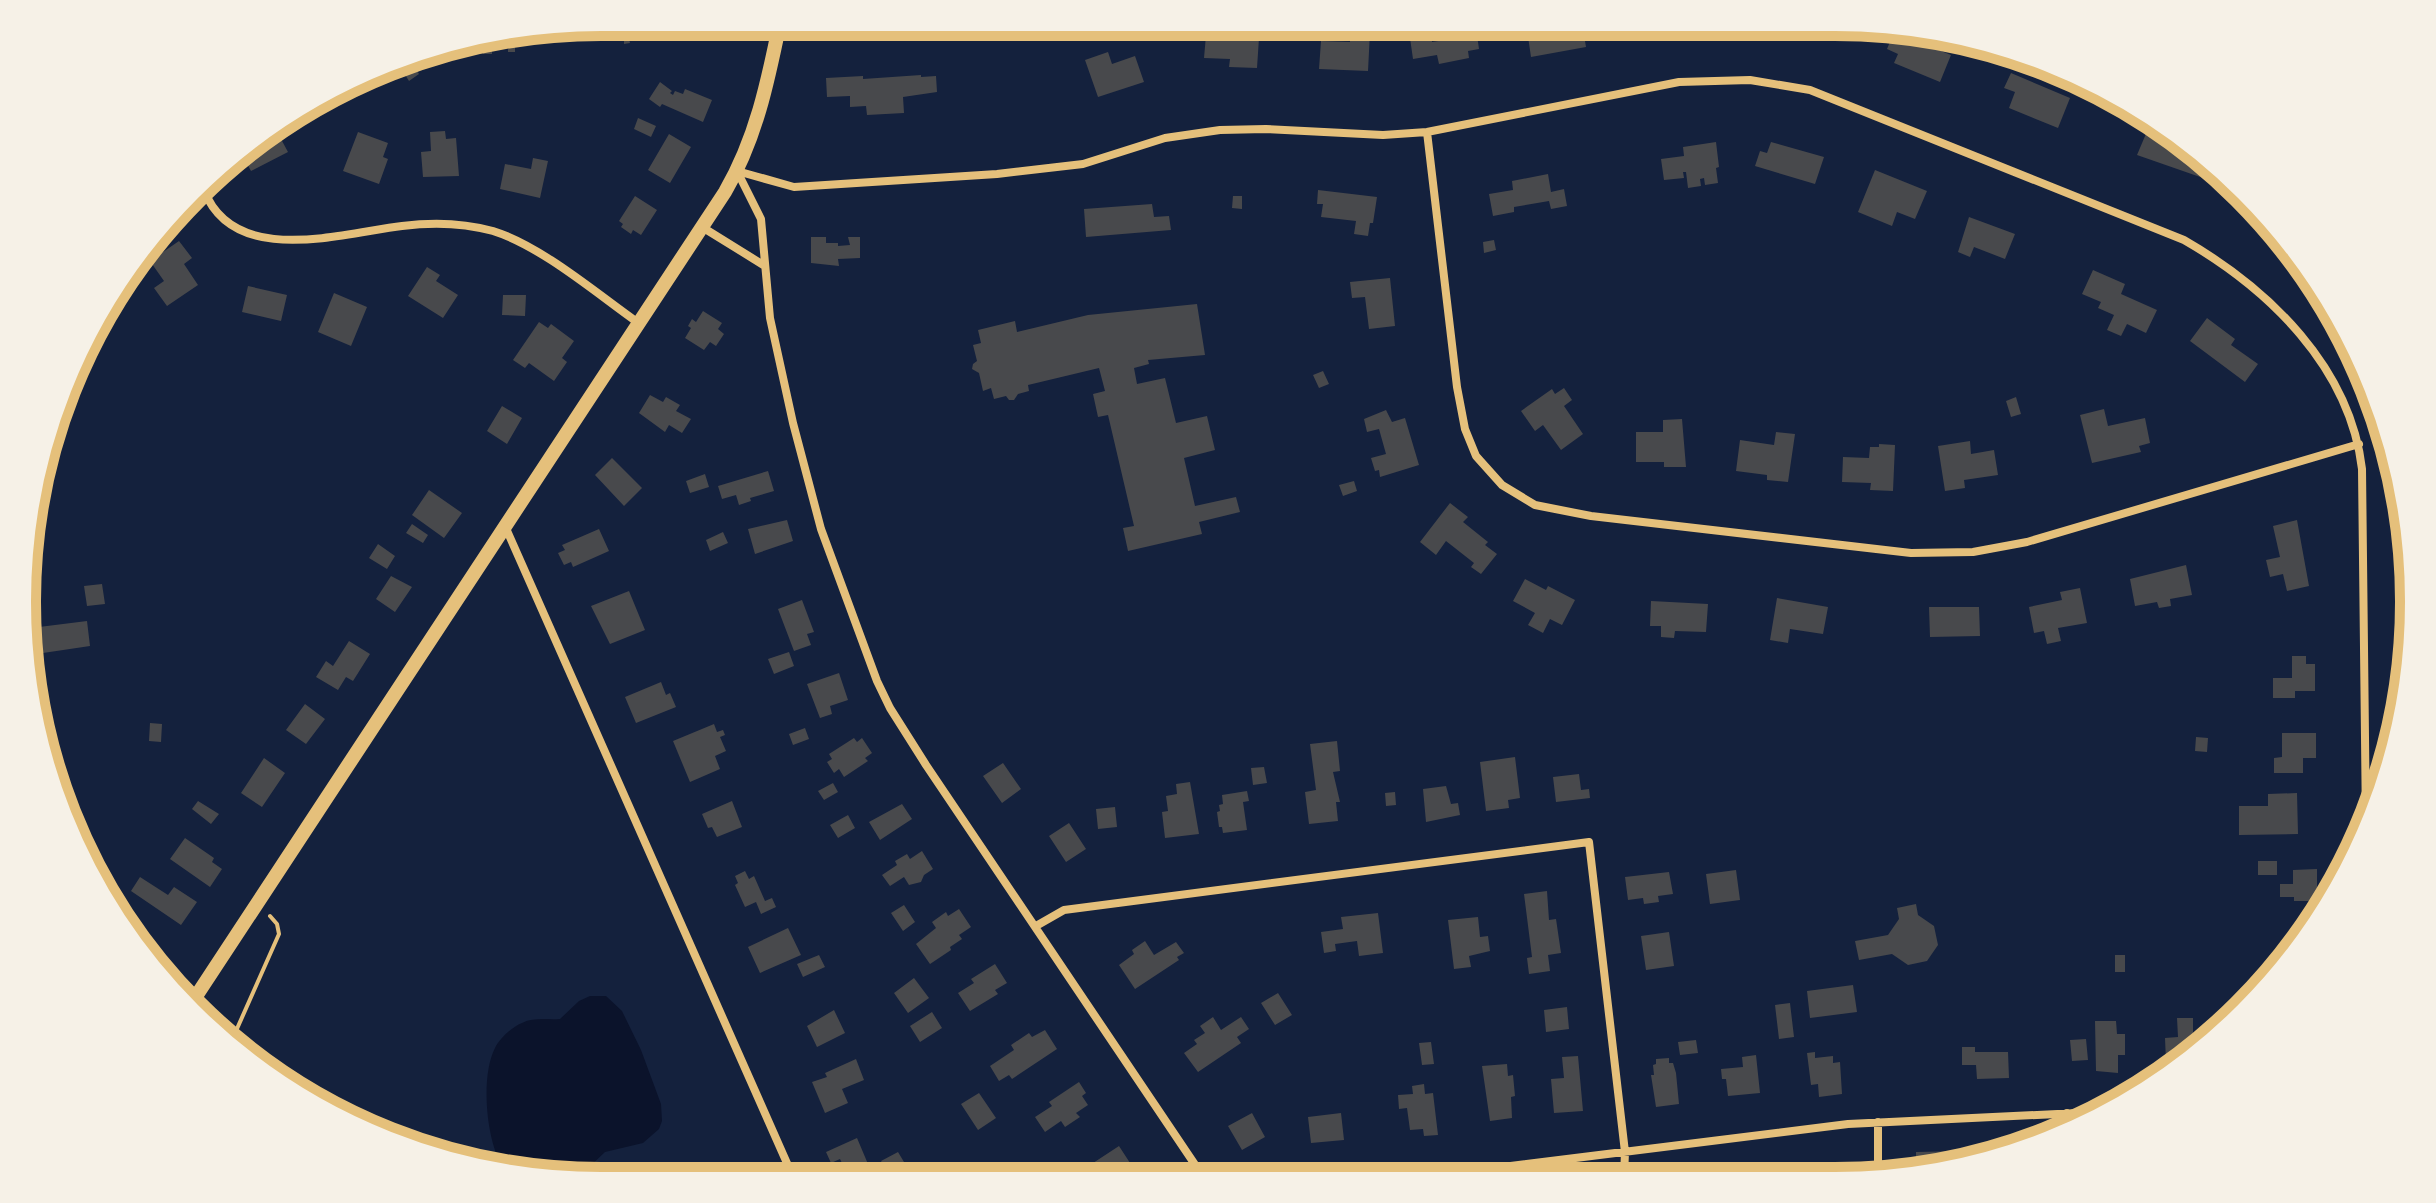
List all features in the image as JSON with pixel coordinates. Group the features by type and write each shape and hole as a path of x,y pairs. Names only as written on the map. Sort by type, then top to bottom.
{"street":[{"path":"197,995 737,171 757,121 777,36"},
{"path":"737,171 794,187 899,182 1063,167 1105,158 1165,138 1220,130 1266,129 1383,135 1427,132 1679,82 1729,79 1769,81 1830,97 2166,231 2209,255 2256,290 2297,331 2345,402 2359,444 2364,523 2366,794"},
{"path":"1427,132 1457,387 1465,429 1476,456 1488,471 1509,491 1535,505 1591,516 1899,552 1973,552 2051,536 2359,444"},
{"path":"737,171 761,219 770,318 809,487 836,573 877,681 911,742 1197,1167"},
{"path":"208,196 232,224 246,231 289,241 434,223 494,232 535,252 637,322"},
{"path":"702,227 765,266"},
{"path":"505,526 789,1167"},
{"path":"1036,926 1064,910 1589,842 1624,1167"},
{"path":"1504,1167 1878,1122 2077,1113"},
{"path":"1878,1122 1878,1165"}],"path":[{"path":"235,1032 280,931 275,921 255,904"}],"water":[{"path":"590,996 606,996 622,1011 641,1050 661,1104 659,1129 643,1143 605,1152 590,1167 497,1157 487,1110 488,1076 495,1048 518,1025 531,1020 560,1019 579,1001"}],"building":[{"path":"603,36 642,36 629,39 630,43 624,44 624,39 604,41"},
{"path":"1206,36 1259,36 1257,68 1229,67 1230,59 1204,58"},
{"path":"1350,36 1370,36 1368,71 1319,69 1321,41 1350,42"},
{"path":"1431,36 1432,42 1477,36 1479,49 1468,51 1469,58 1439,64 1437,55 1413,59 1410,38"},
{"path":"1528,36 1602,36 1603,39 1585,41 1586,47 1531,57"},
{"path":"1810,36 1834,36 1833,41"},
{"path":"1891,39 1922,43 1951,55 1940,82 1894,63 1898,54 1887,49"},
{"path":"515,43 515,52 508,52 508,48 492,48 492,54 483,54 483,49"},
{"path":"1108,52 1112,64 1135,56 1144,82 1098,97 1085,60"},
{"path":"415,68 419,74 409,81 404,73"},
{"path":"2011,73 2070,98 2058,128 2009,108 2015,92 2004,88"},
{"path":"936,76 937,92 903,97 904,113 867,115 866,106 850,107 850,96 827,97 826,78"},
{"path":"660,82 673,95 675,91 683,94 685,89 712,100 703,122 662,104 660,107 649,99"},
{"path":"638,118 656,126 651,137 634,129"},
{"path":"2148,130 2205,174 2203,178 2137,155"},
{"path":"445,131 446,139 456,138 459,176 423,177 421,152 431,151 430,132"},
{"path":"358,132 388,143 383,157 388,159 379,184 343,171"},
{"path":"669,134 691,147 670,183 648,170"},
{"path":"280,136 288,152 251,171 246,162"},
{"path":"1716,142 1718,183 1705,185 1704,178 1700,179 1701,186 1688,188 1686,172 1683,172 1684,178 1664,180 1661,159 1684,156 1683,147"},
{"path":"1771,142 1824,157 1815,184 1755,166 1760,151 1767,153"},
{"path":"533,158 548,161 540,198 500,189 505,164 531,169"},
{"path":"1875,170 1927,191 1915,219 1897,212 1892,226 1858,212"},
{"path":"1548,174 1551,192 1564,189 1567,206 1551,209 1549,201 1514,207 1514,212 1493,216 1489,194 1513,190 1512,181"},
{"path":"1318,190 1377,197 1368,236 1354,234 1356,221 1321,217 1323,204 1317,204"},
{"path":"635,196 657,210 641,235 633,230 631,234 621,227 623,224 619,221"},
{"path":"1233,196 1242,196 1242,209 1232,208"},
{"path":"1152,204 1154,217 1169,216 1171,230 1086,237 1084,209"},
{"path":"1969,217 2015,234 2005,259 1974,247 1970,257 1958,252"},
{"path":"811,237 826,237 826,243 838,243 838,246 850,245 848,237 860,237 860,258 838,259 839,266 811,263"},
{"path":"1494,240 1496,250 1484,253 1483,242"},
{"path":"179,241 192,258 184,264 198,285 167,306 154,288 164,281 150,261"},
{"path":"427,267 440,275 436,281 458,295 443,318 408,296"},
{"path":"2093,270 2125,284 2121,294 2157,310 2146,333 2127,324 2121,336 2107,330 2114,315 2098,308 2101,302 2082,294"},
{"path":"1390,278 1395,326 1369,329 1365,297 1352,298 1350,282"},
{"path":"248,286 287,295 281,321 242,312"},
{"path":"334,293 367,307 351,346 318,332"},
{"path":"503,295 526,295 525,316 502,315"},
{"path":"1197,304 1205,355 1148,360 1149,364 1134,368 1137,384 1165,378 1176,423 1207,416 1215,450 1184,458 1195,506 1236,497 1240,512 1199,522 1202,534 1128,551 1123,528 1134,526 1108,415 1098,417 1093,394 1105,391 1099,368 1028,385 1029,391 1018,394 1014,400 1006,396 994,399 991,388 983,391 979,373 972,369 977,361 973,345 981,343 978,330 1015,321 1017,332 1088,315"},
{"path":"703,311 722,323 718,329 724,334 716,346 710,342 704,350 685,338 692,319 696,322"},
{"path":"2207,318 2235,339 2231,345 2258,364 2245,382 2190,341"},
{"path":"539,322 548,328 551,324 574,341 562,358 567,362 554,381 529,363 525,368 513,360"},
{"path":"1323,371 1329,384 1319,388 1313,375"},
{"path":"1564,388 1572,400 1564,406 1583,434 1561,450 1543,425 1535,431 1521,411 1552,389 1555,394"},
{"path":"650,395 663,402 666,397 680,405 676,411 691,419 682,433 669,425 665,432 639,413"},
{"path":"2016,397 2021,414 2011,417 2006,401"},
{"path":"502,406 522,418 507,444 487,431"},
{"path":"2104,409 2108,426 2145,418 2150,443 2139,446 2141,452 2092,463 2080,415"},
{"path":"1386,410 1392,422 1405,418 1419,465 1380,477 1371,458 1386,454 1379,429 1367,432 1364,419"},
{"path":"1682,419 1686,467 1664,467 1664,462 1636,462 1636,432 1663,432 1663,420"},
{"path":"1776,432 1795,434 1788,482 1767,480 1767,475 1736,471 1740,440 1774,445"},
{"path":"1970,441 1971,454 1994,450 1998,475 1964,480 1965,488 1945,491 1938,446"},
{"path":"1879,444 1895,445 1893,491 1870,490 1871,483 1842,482 1843,457 1869,458 1870,447 1879,447"},
{"path":"612,458 642,488 624,506 595,475"},
{"path":"768,471 774,491 750,498 751,501 739,505 736,495 722,499 718,486"},
{"path":"705,474 709,487 690,493 686,481"},
{"path":"1354,481 1357,491 1343,496 1339,485"},
{"path":"429,490 462,513 444,538 412,515"},
{"path":"1450,503 1468,517 1463,522 1488,542 1485,545 1497,554 1481,574 1471,567 1474,563 1446,541 1436,555 1420,542"},
{"path":"787,520 793,541 755,554 748,529"},
{"path":"2297,520 2309,586 2287,591 2283,574 2270,577 2266,560 2280,557 2273,526"},
{"path":"412,524 428,535 423,543 406,533"},
{"path":"599,529 609,551 573,567 571,562 564,565 558,553 565,550 562,545"},
{"path":"723,532 728,543 710,551 706,540"},
{"path":"378,544 395,556 387,569 369,558"},
{"path":"2186,565 2192,595 2170,599 2171,606 2159,608 2157,602 2135,606 2130,579"},
{"path":"391,576 412,587 395,612 376,599"},
{"path":"1525,579 1546,590 1548,586 1575,600 1562,625 1550,619 1543,633 1528,625 1535,613 1513,601"},
{"path":"102,584 105,604 87,606 84,586"},
{"path":"2080,588 2087,623 2058,628 2061,641 2047,644 2044,631 2034,633 2029,607 2062,600 2060,592"},
{"path":"629,591 645,630 610,644 591,606"},
{"path":"36,594 40,619 36,620 36,602"},
{"path":"1777,598 1828,607 1823,634 1790,629 1788,643 1770,640"},
{"path":"802,600 814,632 807,634 811,645 794,651 778,609"},
{"path":"1651,601 1708,604 1706,632 1675,631 1674,638 1661,637 1661,626 1650,626"},
{"path":"1929,607 1979,607 1980,636 1930,637"},
{"path":"87,621 90,646 43,653 39,627"},
{"path":"349,641 370,654 353,681 346,677 338,690 316,677 326,661 333,666"},
{"path":"789,652 794,666 774,674 768,659"},
{"path":"2292,656 2306,656 2306,664 2315,664 2315,691 2295,691 2295,698 2273,698 2273,678 2292,678"},
{"path":"839,673 848,700 830,706 832,714 820,718 807,684"},
{"path":"661,682 666,695 670,693 676,707 636,723 625,697"},
{"path":"305,704 325,719 306,744 286,730"},
{"path":"150,723 162,724 161,742 149,741"},
{"path":"714,724 717,732 723,730 725,735 720,737 726,751 715,756 720,769 690,782 673,741"},
{"path":"805,728 809,739 793,745 789,734"},
{"path":"2282,733 2316,733 2316,758 2303,758 2303,773 2274,773 2274,758 2282,757"},
{"path":"2196,737 2208,738 2207,752 2195,751"},
{"path":"854,738 857,742 862,738 872,753 865,758 868,761 844,777 839,769 834,773 827,762 832,759 829,754"},
{"path":"1337,741 1340,771 1333,772 1340,802 1336,802 1338,821 1309,824 1305,792 1316,790 1310,744"},
{"path":"1515,757 1520,798 1508,800 1509,808 1486,811 1480,762"},
{"path":"264,758 285,773 262,807 241,793"},
{"path":"1003,763 1021,789 1002,803 983,776"},
{"path":"1264,767 1267,783 1253,785 1251,768"},
{"path":"1579,774 1581,790 1589,789 1590,798 1556,802 1553,777"},
{"path":"1190,782 1199,834 1165,838 1162,812 1168,811 1166,796 1177,794 1176,784"},
{"path":"833,783 838,792 824,800 818,791"},
{"path":"1446,786 1451,804 1458,803 1460,815 1426,822 1423,789"},
{"path":"1247,791 1249,801 1243,802 1247,830 1223,833 1217,812 1220,811 1219,805 1223,804 1222,795"},
{"path":"1395,792 1396,805 1386,806 1385,793"},
{"path":"2297,793 2298,834 2239,835 2239,806 2268,806 2268,794"},
{"path":"198,801 219,814 211,824 192,809"},
{"path":"732,801 742,827 717,837 712,827 708,828 702,814"},
{"path":"902,804 912,819 880,840 869,822"},
{"path":"1115,807 1117,827 1098,829 1096,809"},
{"path":"848,815 855,828 838,838 830,825"},
{"path":"1069,823 1086,849 1066,862 1049,836"},
{"path":"185,838 214,858 212,862 222,869 210,887 170,859"},
{"path":"922,851 933,869 924,875 921,882 909,885 904,877 890,886 882,875 897,865 895,861 907,854 910,859"},
{"path":"2258,861 2277,861 2277,875 2258,875"},
{"path":"2317,869 2317,896 2314,901 2280,897 2280,884 2293,884 2293,870"},
{"path":"1736,870 1740,900 1710,904 1706,874"},
{"path":"745,871 749,879 754,876 765,901 772,898 776,907 761,914 756,902 745,907 735,885 738,883 735,876"},
{"path":"1669,872 1673,894 1658,896 1659,902 1644,904 1643,898 1628,900 1625,877"},
{"path":"140,877 168,895 174,887 197,902 181,925 131,891"},
{"path":"1547,891 1549,920 1556,919 1561,953 1548,955 1550,971 1529,974 1527,958 1532,957 1524,894"},
{"path":"1916,904 1918,915 1934,926 1938,945 1927,961 1908,965 1892,954 1859,960 1855,941 1888,935 1899,919 1897,908"},
{"path":"904,905 915,922 903,931 891,913"},
{"path":"959,909 971,927 959,935 962,939 950,947 951,950 930,964 916,944 936,928 932,922 946,912 948,916"},
{"path":"1378,913 1383,953 1359,956 1357,941 1335,944 1336,951 1324,953 1321,932 1343,929 1341,917"},
{"path":"1478,917 1480,937 1488,936 1490,951 1469,956 1471,967 1454,969 1448,920"},
{"path":"788,928 801,955 760,973 748,947"},
{"path":"1669,932 1674,966 1646,970 1641,936"},
{"path":"1145,941 1154,955 1176,942 1184,953 1177,957 1179,960 1135,989 1119,965"},
{"path":"819,955 825,967 803,977 797,964"},
{"path":"2115,955 2125,955 2125,972 2115,972"},
{"path":"995,964 1007,983 995,990 998,994 970,1011 958,993 974,983 971,979"},
{"path":"914,978 929,998 908,1013 894,993"},
{"path":"1853,985 1857,1012 1810,1018 1807,991"},
{"path":"1278,993 1292,1015 1275,1025 1261,1003"},
{"path":"1790,1003 1794,1037 1779,1039 1775,1005"},
{"path":"1567,1007 1569,1029 1546,1032 1544,1010"},
{"path":"834,1010 845,1033 817,1047 807,1026"},
{"path":"932,1012 942,1028 920,1042 910,1026"},
{"path":"1213,1017 1221,1030 1241,1017 1249,1029 1237,1037 1241,1043 1198,1072 1184,1053 1197,1044 1194,1040 1205,1033 1200,1026"},
{"path":"2177,1018 2193,1018 2193,1038 2166,1060 2165,1038 2178,1037"},
{"path":"2095,1021 2116,1021 2117,1034 2125,1034 2125,1055 2118,1055 2118,1073 2096,1071"},
{"path":"1045,1030 1057,1049 1012,1079 1009,1075 999,1081 990,1066 1014,1050 1011,1045 1029,1033 1032,1037"},
{"path":"2086,1039 2088,1060 2072,1061 2070,1040"},
{"path":"1696,1040 1698,1053 1680,1055 1678,1042"},
{"path":"1431,1042 1434,1064 1422,1065 1419,1043"},
{"path":"1962,1047 1975,1047 1975,1052 2008,1052 2009,1078 1977,1079 1976,1065 1962,1065"},
{"path":"1815,1052 1815,1058 1833,1056 1833,1063 1840,1062 1842,1094 1819,1097 1818,1084 1811,1085 1807,1053"},
{"path":"1756,1055 1760,1093 1728,1096 1721,1069 1743,1067 1742,1057"},
{"path":"1578,1056 1583,1111 1554,1113 1551,1079 1564,1078 1562,1057"},
{"path":"1669,1058 1676,1073 1679,1104 1656,1107 1651,1075 1654,1075 1653,1065 1656,1059"},
{"path":"856,1059 864,1080 842,1089 848,1103 825,1113 812,1082 827,1077 825,1073"},
{"path":"1507,1064 1508,1076 1513,1075 1515,1096 1511,1097 1512,1118 1490,1121 1482,1066"},
{"path":"1079,1082 1086,1093 1082,1096 1088,1105 1076,1113 1080,1117 1065,1127 1061,1121 1045,1132 1035,1117 1052,1106 1049,1102"},
{"path":"1424,1084 1425,1094 1433,1093 1438,1135 1424,1136 1423,1129 1410,1130 1407,1108 1399,1109 1398,1095 1413,1094 1412,1086"},
{"path":"979,1093 996,1118 978,1130 961,1104"},
{"path":"1252,1113 1265,1137 1242,1150 1228,1126"},
{"path":"1341,1113 1344,1140 1311,1143 1308,1117"},
{"path":"857,1138 868,1164 844,1167 840,1159 831,1163 826,1152"},
{"path":"1119,1146 1132,1166 1091,1167"},
{"path":"1963,1151 1916,1161 1916,1152"},
{"path":"898,1152 904,1162 896,1167 884,1167 881,1161"}]}
